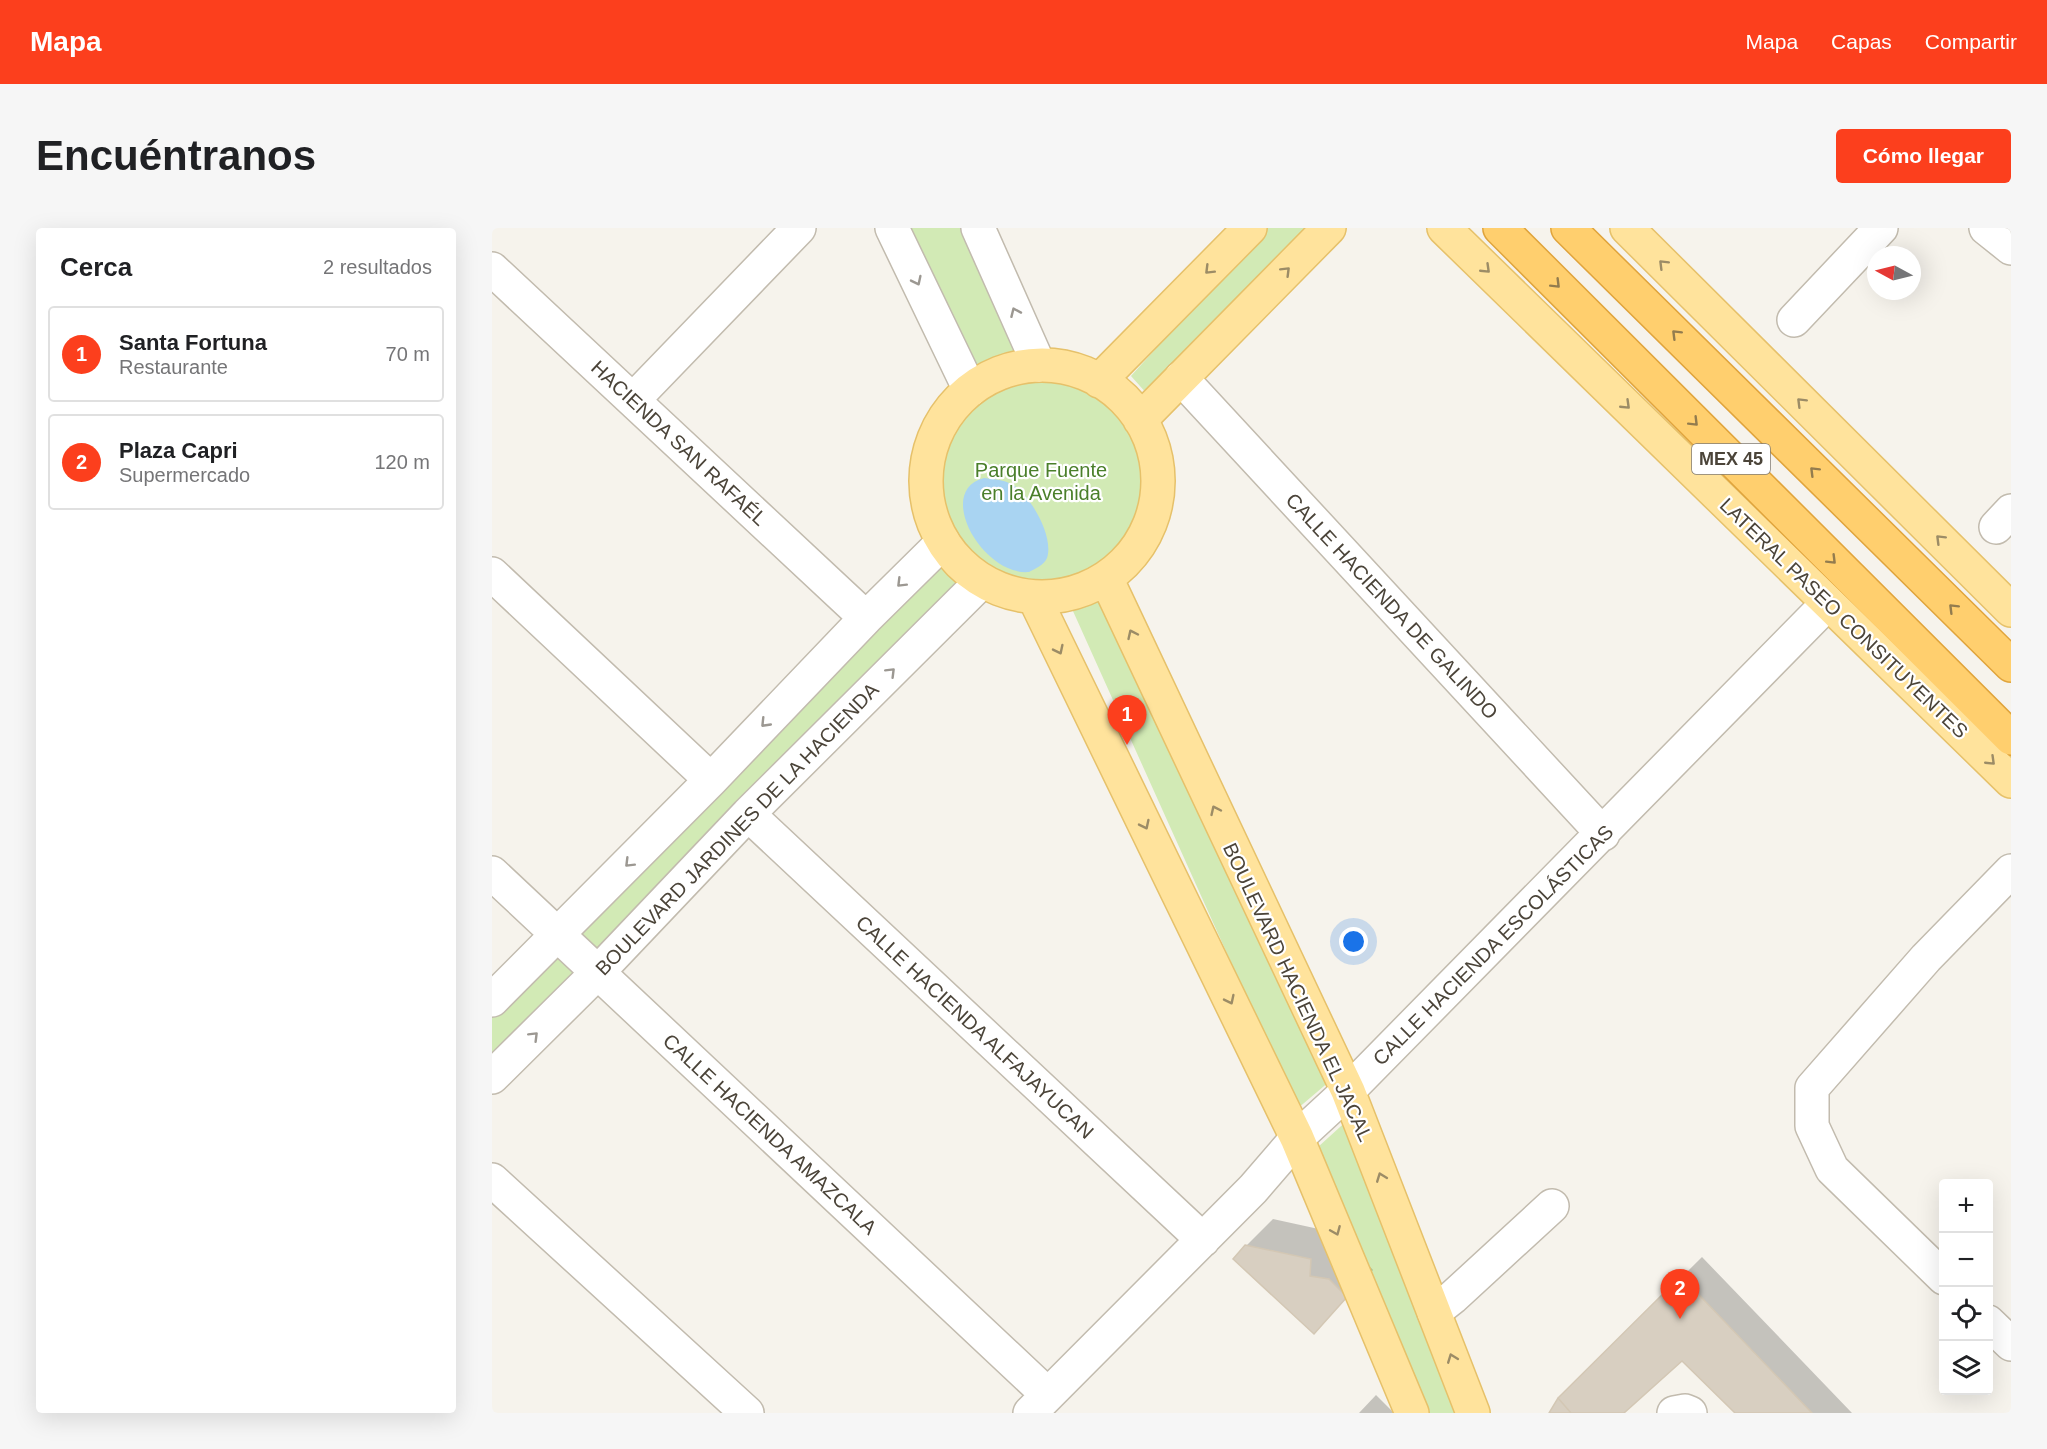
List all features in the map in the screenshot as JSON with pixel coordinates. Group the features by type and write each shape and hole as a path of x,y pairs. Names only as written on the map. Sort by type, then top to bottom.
{"highway":[{"name":"MEX 45","path":"1500,228 2011,738"},
{"name":"MEX 45","path":"1568,228 2003,657"}],"main road":[{"path":"1100,381 1250,228"},
{"path":"1140,420 1329,228"},
{"name":"LATERAL PASEO CONSITUYENTES","path":"1444,228 2011,781"},
{"path":"1627,228 2011,610"},
{"path":"1039,365 1070,368 1100,381 1119,395 1140,420 1151,443 1157,468 1157,485 1154,510 1148,526 1136,549 1119,568 1106,578 1071,594 1034,597 1013,594 982,581 960,564 942,542 932,520 926,481 928,457 936,434 952,406 988,378 1003,372 1039,365"},
{"name":"BOULEVARD HACIENDA EL JACAL","path":"1106,578 1348,1091 1473,1413"},
{"path":"1034,597 1297,1138 1412,1413"}],"street":[{"path":"633,400 799,228"},
{"path":"892,228 970,390"},
{"path":"978,228 1039,365"},
{"path":"1794,320 1881,228"},
{"path":"1986,228 2011,248"},
{"name":"HACIENDA SAN RAFAÉL","path":"492,268 866,618"},
{"name":"CALLE HACIENDA DE GALINDO","path":"1181,378 1603,834"},
{"path":"492,1000 711,780 942,542"},
{"path":"492,574 711,780"},
{"name":"BOULEVARD JARDINES DE LA HACIENDA","path":"492,1077 598,972 748,814 982,581"},
{"name":"CALLE HACIENDA ESCOLÁSTICAS","path":"1039,1404 1253,1189 1297,1138 1348,1091 1828,603"},
{"name":"CALLE HACIENDA ALFAJAYUCAN","path":"748,814 1203,1240"},
{"path":"1939,1273 1832,1169 1812,1126 1812,1088 1926,958 2011,871"},
{"name":"CALLE HACIENDA AMAZCALA","path":"492,873 598,972 1039,1404"},
{"path":"492,1180 747,1413"},
{"path":"1434,1312 1552,1206"},
{"path":"1993,1326 2011,1344"},
{"path":"1674,1413 1690,1413"}],"green space":[{"path":"901,228 969,228 1029,358 969,375"},
{"path":"1265,228 1306,228 1148,395 1131,376"},
{"name":"Parque Fuente en la Avenida","path":"1030,366 1052,366 1085,374 1105,385 1123,399 1137,417 1148,437 1154,458 1156,481 1154,504 1148,525 1137,545 1123,563 1105,577 1085,588 1052,596 1030,596 997,588 977,577 959,563 945,545 934,525 926,492 926,470 934,437 945,417 959,399 977,385 997,374"},
{"path":"940,551 971,579 492,1068 492,1014"},
{"path":"1101,590 1330,1081 1297,1109 1068,600"},
{"path":"1351,1117 1462,1413 1421,1413 1318,1147"}],"water":[{"path":"984,478 1000,480 1012,485 1029,500 1035,509 1047,540 1047,558 1042,565 1029,572 1012,570 996,561 981,547 970,531 964,515 963,499 970,486"}],"building":[{"path":"1245,1245 1311,1259 1310,1276 1329,1279 1347,1297 1314,1334 1233,1259"},
{"path":"1681,1276 1812,1413 1735,1413 1682,1361 1624,1413 1571,1413 1558,1398"},
{"path":"1558,1398 1571,1413 1549,1413"}],"place":[{"name":"Santa Fortuna","path":"1127,745"},
{"name":"Plaza Capri","path":"1680,1319"}]}
